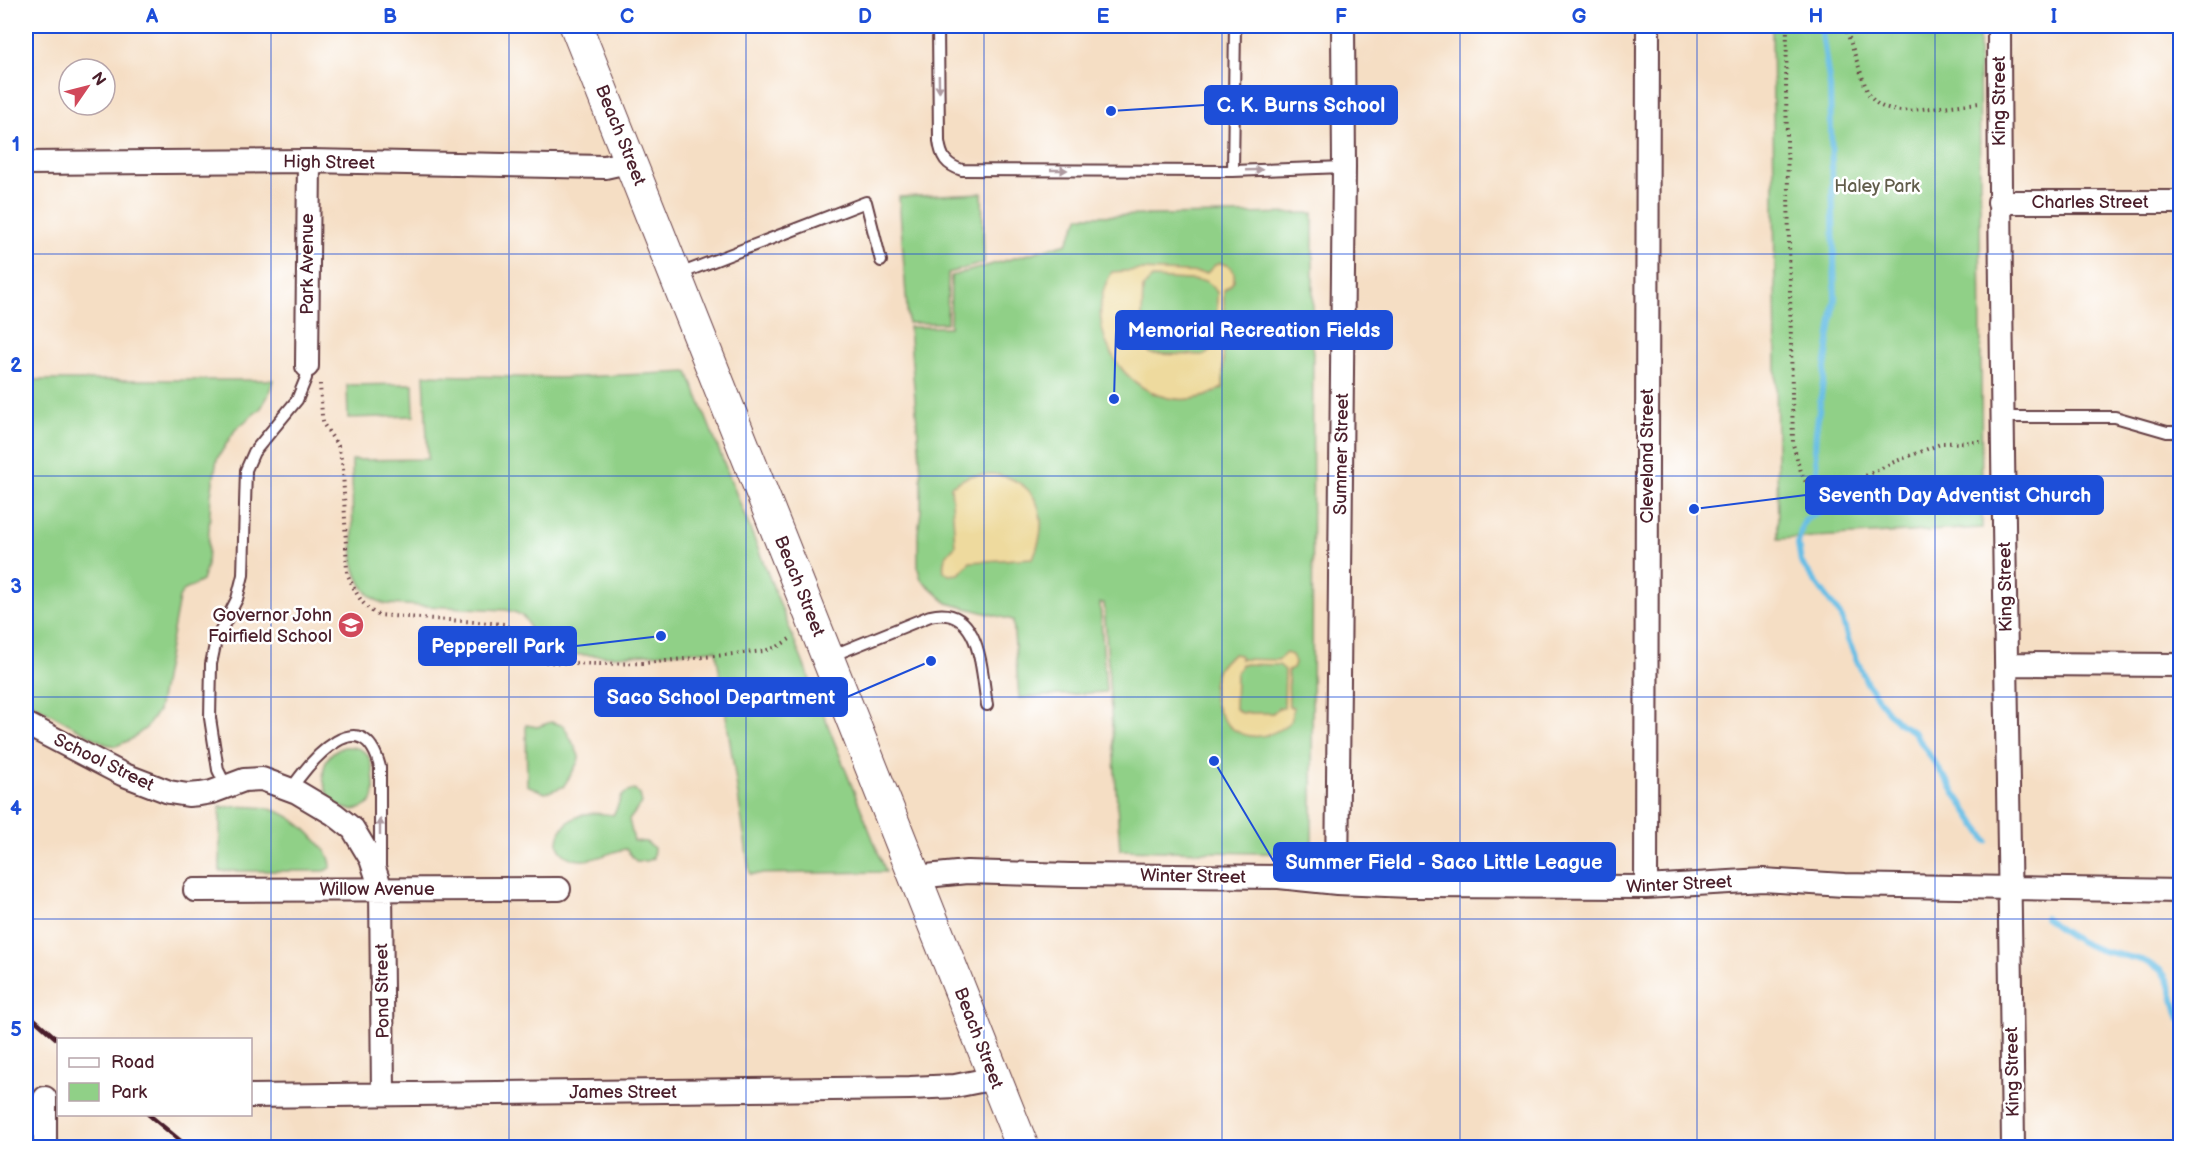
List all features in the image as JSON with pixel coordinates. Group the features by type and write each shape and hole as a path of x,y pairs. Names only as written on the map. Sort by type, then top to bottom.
{"main road":[{"name":"Beach Street","path":"576,26 632,160 1023,1148"}],"street":[{"name":"Summer Street","path":"1337,883 1344,167 1343,26"},
{"name":"Cleveland Street","path":"1646,887 1648,26"},
{"name":"King Street","path":"1999,26 2001,441 2007,664 2013,1148"},
{"name":"High Street","path":"26,163 309,161 605,167 632,160"},
{"name":"Park Avenue","path":"309,161 314,372"},
{"name":"Charles Street","path":"1999,202 2181,202"},
{"path":"2007,664 2181,665"},
{"name":"School Street","path":"26,724 122,774 156,788 188,795 212,792 244,780 262,779 291,789 334,814 353,829 371,860 380,887"},
{"name":"Winter Street","path":"916,877 967,872 1279,877 1337,883 1410,886 1646,887 1763,880 1844,885 2181,891"},
{"name":"Willow Avenue","path":"195,890 380,887 560,889"},
{"name":"Pond Street","path":"380,887 383,1093"},
{"name":"James Street","path":"252,1096 930,1088 973,1084 994,1078"},
{"path":"43,1098 45,1148"}],"lane":[{"path":"938,26 939,141 945,161 953,167 962,170 1233,171 1344,167"},
{"path":"1233,171 1235,26"},
{"path":"677,275 866,202 881,261"},
{"path":"226,786 218,770 210,718 211,664 216,639 241,587 246,470 254,452 297,400 306,378 314,372"},
{"path":"2002,417 2115,417 2167,432 2181,432"},
{"path":"828,657 930,616 940,614 954,616 964,624 975,640 987,705"},
{"path":"291,789 315,759 335,741 351,736 366,740 377,754 380,766 380,887"}],"path":[{"path":"1787,26 1786,102 1793,444 1807,482 1813,492 1818,495 1830,493 1894,462 1943,443 2001,441"},
{"path":"1845,26 1867,91 1871,99 1879,105 1890,110 1902,111 1999,103"},
{"path":"314,372 324,425 338,446 343,467 348,573 367,609 378,615 505,624 516,636 517,661 600,664 662,662 764,651 777,647 815,626"}],"green space":[{"name":"Haley Park","path":"1772,26 1979,26 1982,528 1778,539"},
{"path":"982,193 984,263 948,273 947,323 908,323 899,197"},
{"path":"1313,213 1312,848 1301,854 1120,850 1104,603 1100,603 1106,692 1019,698 1013,620 947,603 921,579 918,569 918,532 921,511 921,471 909,327 950,327 951,276 1067,243 1080,216"},
{"path":"688,372 886,872 750,874 716,650 614,656 532,653 530,630 526,619 515,612 385,604 368,593 357,575 353,561 352,460 428,459 424,375 559,378"},
{"path":"26,380 273,380 261,408 235,430 217,459 211,494 207,565 202,581 183,591 179,598 158,711 146,728 130,740 116,746 105,744 26,700"},
{"path":"413,384 414,416 348,418 347,385"},
{"path":"551,722 564,726 577,751 579,760 563,787 545,793 527,785 526,725 537,727"},
{"path":"344,747 353,747 365,752 373,769 373,798 370,803 359,809 347,809 336,804 324,784 323,773 326,762 333,753"},
{"path":"635,790 640,795 642,803 629,820 634,841 646,842 654,848 653,858 647,861 636,861 626,849 587,860 570,858 563,853 558,839 566,824 585,814 613,815 622,797"},
{"path":"220,807 261,807 282,813 293,819 315,839 328,855 331,867 325,871 220,871"}],"sand":[{"path":"1221,263 1231,267 1234,274 1232,283 1224,290 1223,388 1205,396 1177,399 1154,393 1133,381 1117,363 1106,342 1101,319 1102,295 1112,272 1142,270 1207,273 1215,265","holes":["1152,278 1206,281 1217,292 1216,346 1205,355 1151,354 1141,344 1143,287"]},
{"path":"992,474 1021,484 1037,503 1041,529 1033,558 970,562 959,574 949,575 944,571 945,557 955,546 951,486 969,476"},
{"path":"1286,653 1292,655 1295,663 1293,668 1288,670 1289,707 1294,707 1290,722 1269,734 1251,736 1234,730 1222,718 1215,702 1213,684 1219,668 1233,654 1240,655 1240,659 1278,660","holes":["1241,664 1279,665 1285,670 1284,708 1278,708 1273,713 1241,713 1235,708 1236,673"]}],"waterway":[{"path":"1819,488 1815,448 1816,431 1835,299 1830,87 1821,26"},
{"path":"1820,506 1819,513 1806,519 1802,526 1798,544 1801,562 1842,618 1848,640 1867,683 1887,711 1900,724 1914,732 1987,841"},
{"path":"2045,918 2063,932 2090,946 2140,960 2156,967 2169,983 2180,1019"}],"railway":[{"path":"26,1012 57,1039"},
{"path":"150,1116 189,1148"}],"place":[{"name":"C. K. Burns School","path":"1111,111"},
{"name":"Memorial Recreation Fields","path":"1114,399"},
{"name":"Seventh Day Adventist Church","path":"1694,509"},
{"name":"Governor John Fairfield School","path":"351,625"},
{"name":"Pepperell Park","path":"661,636"},
{"name":"Saco School Department","path":"931,661"},
{"name":"Summer Field - Saco Little League","path":"1214,761"}]}
